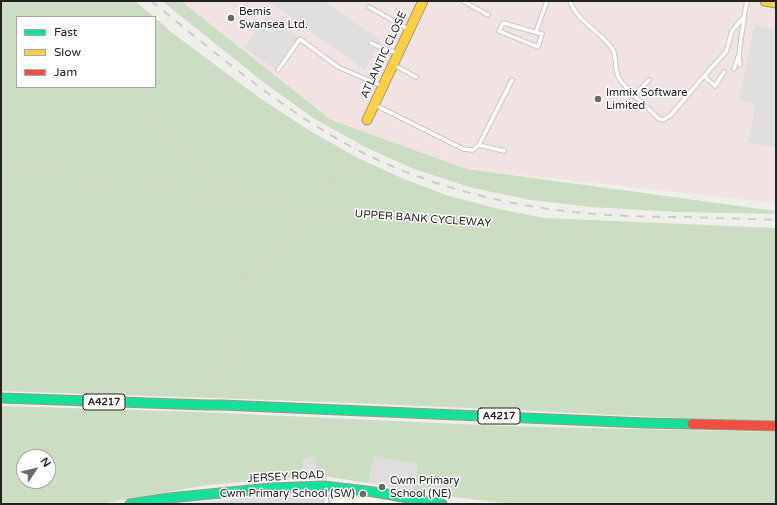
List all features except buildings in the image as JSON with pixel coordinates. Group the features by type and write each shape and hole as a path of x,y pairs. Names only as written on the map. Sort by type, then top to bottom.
{"main road":[{"name":"ATLANTIC CLOSE","path":"367,120 423,1"},
{"path":"766,1 776,3"},
{"name":"A4217","path":"1,398 210,408 222,405 644,423 776,426"},
{"name":"JERSEY ROAD","path":"130,504 169,498 271,488 327,486 374,492 442,504"}],"lane":[{"path":"463,1 488,14"},
{"path":"536,32 547,1"},
{"path":"570,1 577,14 599,34 615,52 618,76 621,81 634,96 659,119 663,120 671,115 726,52 732,31 744,17"},
{"path":"734,69 738,57 747,1"},
{"path":"369,7 410,30"},
{"path":"503,23 536,32 542,34 538,47 499,31 503,23"},
{"path":"278,70 300,39 338,67 383,87"},
{"path":"371,43 398,54"},
{"path":"738,57 740,65"},
{"path":"393,65 416,77"},
{"path":"704,76 715,86 724,72"},
{"path":"374,105 463,149 473,150 479,145 512,80"},
{"path":"634,96 649,80"},
{"path":"479,145 504,151"},
{"path":"326,504 327,486"}],"path":[{"path":"62,1 62,16"},
{"path":"116,88 147,118 225,185 240,200"},
{"path":"215,396 215,388 226,357 236,288 249,271 293,235 299,228 306,211 326,182 337,176 352,155 358,142 373,123 367,120"},
{"name":"UPPER BANK CYCLEWAY","path":"1,164 306,211 488,223 776,232"},
{"path":"208,494 210,408"},
{"path":"744,504 776,502"}],"shaded area":[{"path":"181,1 776,1 776,203 467,169 331,120"},
{"path":"268,1 323,1 381,41 365,70"},
{"path":"268,15 300,38 276,70 244,47"},
{"path":"755,25 776,30 776,148 748,142 756,104 739,100"},
{"path":"314,456 319,475 302,477 303,459"},
{"path":"374,456 418,464 413,492 368,483"},
{"path":"334,491 332,504 178,504 276,494"},
{"path":"334,491 403,502 403,504 332,504"}],"green space":[{"path":"1,1 135,1 153,16 16,16 16,88 156,88 156,19 171,32 257,96 307,129 356,157 404,179 449,196 503,210 545,218 776,228 776,421 693,419 334,402 1,391"},
{"path":"162,1 181,1 331,120 467,169 776,211 776,214 677,212 592,207 531,200 472,188 414,169 365,147 313,118 267,85"},
{"path":"1,406 199,412 504,426 776,432 776,503 515,504 413,492 418,464 374,456 368,483 319,475 314,456 303,459 302,477 208,485 100,504 1,504"}],"railway":[{"path":"151,1 235,69 324,131 382,162 444,185 476,195 508,202 573,212 630,216 776,220"}],"traffic: fast":[{"path":"1,398 207,405"},
{"path":"207,405 222,405"},
{"path":"222,405 692,424"},
{"path":"130,504 169,498 271,488 324,486 374,492 442,504"}],"traffic: slow":[{"path":"367,120 423,1"},
{"path":"765,1 776,3"}],"traffic: jam":[{"path":"692,424 776,426"}],"place":[{"name":"Bemis Swansea Ltd.","path":"231,18"},
{"name":"Immix Software Limited","path":"598,99"},
{"name":"Cwm Primary School (NE)","path":"382,487"},
{"name":"Cwm Primary School (SW)","path":"363,494"}]}
